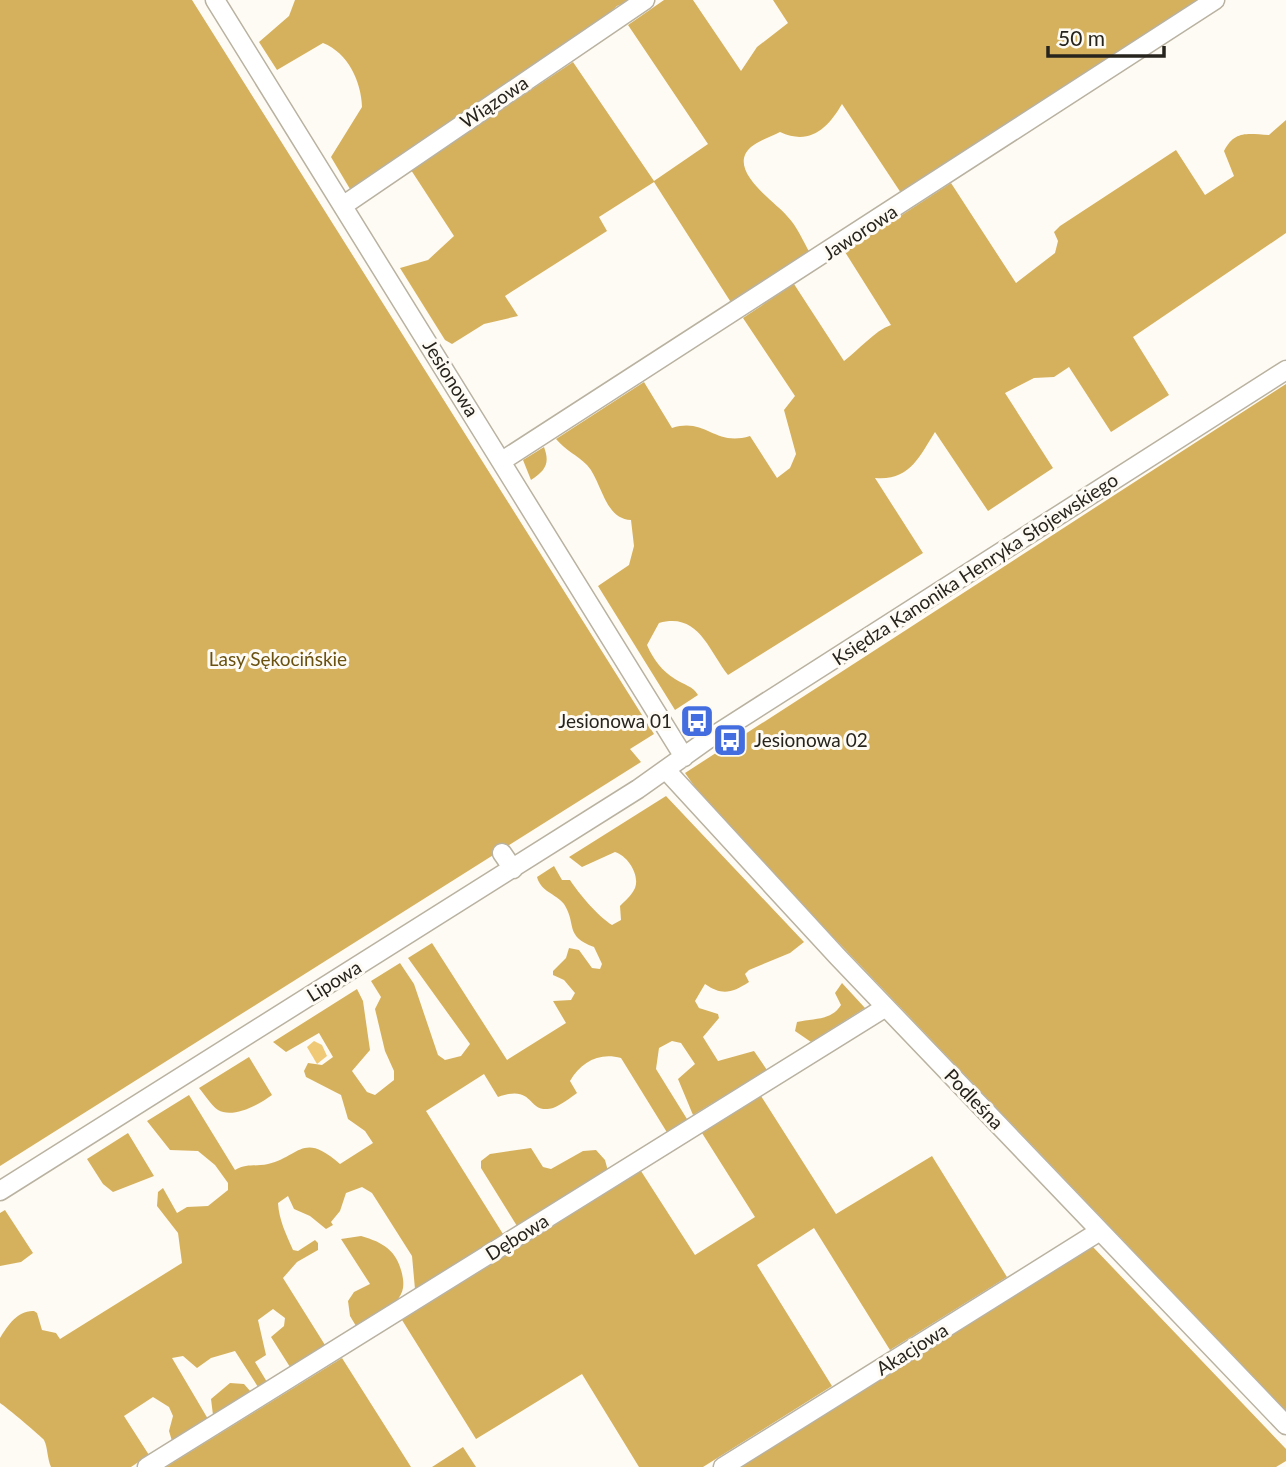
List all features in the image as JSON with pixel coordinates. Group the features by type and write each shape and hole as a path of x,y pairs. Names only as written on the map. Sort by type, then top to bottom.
{"street":[{"name":"Jesionowa","path":"215,0 684,757"},
{"name":"Wiązowa","path":"344,205 645,0"},
{"name":"Jaworowa","path":"502,461 1215,0"},
{"name":"Księdza Kanonika Henryka Słojewskiego","path":"666,770 1286,370"},
{"name":"Lipowa","path":"0,1191 666,770"},
{"name":"Podleśna","path":"666,770 886,1007 1286,1425"},
{"path":"502,853 513,869"},
{"name":"Dębowa","path":"147,1467 886,1007"},
{"name":"Akacjowa","path":"723,1467 1100,1231"}],"green space":[{"name":"Lasy Sękocińskie","path":"0,0 192,0 654,734 630,749 641,762 0,1166"},
{"path":"295,0 631,0 617,6 605,17 350,189 331,157 362,107 359,87 352,69 340,54 323,43 277,70 259,42 289,16"},
{"path":"664,0 693,0 741,71 757,47 788,23 773,0 1199,0 901,193 842,104 824,127 809,136 791,136 780,132 754,145 745,156 744,166 748,175 791,220 810,253 732,304 654,182 599,217 607,231 505,296 518,316 484,324 452,344 445,340 400,268 428,260 454,236 411,170 573,62 654,181 708,144 628,25"},
{"path":"1286,120 1286,233 1133,337 1169,395 1111,432 1069,367 1054,377 1034,378 1005,393 1053,468 988,511 935,432 912,466 897,476 875,478 923,553 728,675 708,644 693,628 672,621 659,623 647,645 649,650 666,672 698,695 675,710 598,586 629,565 634,546 631,520 615,513 587,465 556,439 644,382 672,428 693,426 727,438 750,436 777,478 790,468 796,454 784,410 795,396 743,318 794,284 844,361 873,336 891,325 845,252 951,183 1016,283 1055,253 1058,241 1054,232 1060,226 1176,150 1205,195 1234,176 1224,151 1228,144 1237,136 1269,135"},
{"path":"1286,384 1286,1411 709,807 685,773"},
{"path":"544,447 547,457 545,466 531,480 523,460"},
{"path":"666,796 804,942 790,953 749,970 745,974 749,982 737,989 722,992 705,984 695,1001 699,1008 718,1014 719,1018 703,1037 718,1061 754,1051 767,1070 693,1115 678,1079 695,1064 681,1043 672,1041 659,1048 656,1069 687,1119 668,1134 621,1058 605,1056 585,1064 570,1081 577,1093 553,1108 538,1107 519,1094 498,1097 484,1074 426,1111 503,1234 415,1289 412,1256 372,1193 362,1187 346,1193 340,1211 331,1222 333,1225 326,1229 310,1216 294,1209 288,1196 278,1203 281,1221 293,1250 298,1251 315,1240 318,1250 297,1262 283,1278 325,1345 290,1367 271,1337 284,1326 285,1318 273,1309 258,1320 266,1355 255,1362 267,1382 258,1387 235,1351 211,1358 197,1368 183,1356 172,1358 208,1419 172,1441 169,1431 173,1416 169,1407 153,1397 124,1416 149,1455 131,1467 51,1467 44,1440 0,1403 0,1338 3,1333 18,1316 34,1311 42,1330 56,1333 60,1339 182,1263 178,1233 157,1206 158,1192 163,1188 177,1213 187,1207 208,1206 228,1190 228,1183 215,1165 198,1151 170,1150 147,1121 189,1095 235,1170 268,1164 309,1147 328,1154 340,1164 373,1143 365,1131 348,1119 341,1095 306,1077 304,1071 308,1063 322,1065 333,1057 319,1033 286,1052 273,1042 357,989 363,1001 370,1050 352,1071 367,1092 375,1095 394,1080 394,1071 385,1051 375,1009 381,997 371,981 400,963 414,984 438,1055 445,1060 461,1056 470,1044 408,958 432,943 507,1060 566,1023 553,1001 571,1000 575,993 564,980 553,975 553,971 566,958 569,948 579,950 592,968 600,969 602,964 594,947 575,934 564,904 542,886 537,877 554,866 562,880 570,880 578,892 607,921 612,925 621,920 620,906 632,893 636,883 636,877 628,862 615,852 582,867 569,857"},
{"path":"842,983 865,1008 811,1042 795,1031 797,1022 822,1018 837,1010 841,1005 835,993"},
{"path":"249,1057 272,1095 239,1112 218,1110 199,1088"},
{"path":"761,1096 836,1214 932,1156 1007,1277 890,1350 814,1228 757,1265 832,1386 703,1467 639,1467 582,1374 476,1439 402,1320 641,1171 695,1255 755,1217 702,1133"},
{"path":"128,1133 154,1176 113,1192 103,1184 87,1159"},
{"path":"531,1148 543,1167 551,1169 583,1151 596,1150 605,1160 608,1171 517,1226 481,1168 481,1161 490,1154"},
{"path":"5,1210 33,1253 21,1262 0,1266 0,1213"},
{"path":"361,1236 378,1242 395,1256 401,1270 403,1289 394,1303 356,1326 350,1316 348,1301 354,1292 370,1284 341,1239"},
{"path":"1093,1247 1286,1449 1286,1461 1276,1467 739,1467"},
{"path":"342,1358 411,1467 166,1467"},
{"path":"230,1383 244,1384 251,1392 213,1415 211,1399"},
{"path":"463,1447 476,1467 432,1467"}],"shaded area":[{"path":"314,1041 322,1045 327,1056 317,1064 307,1047"}],"place":[{"name":"Jesionowa 01","path":"697,721"},
{"name":"Jesionowa 02","path":"730,740"}]}
